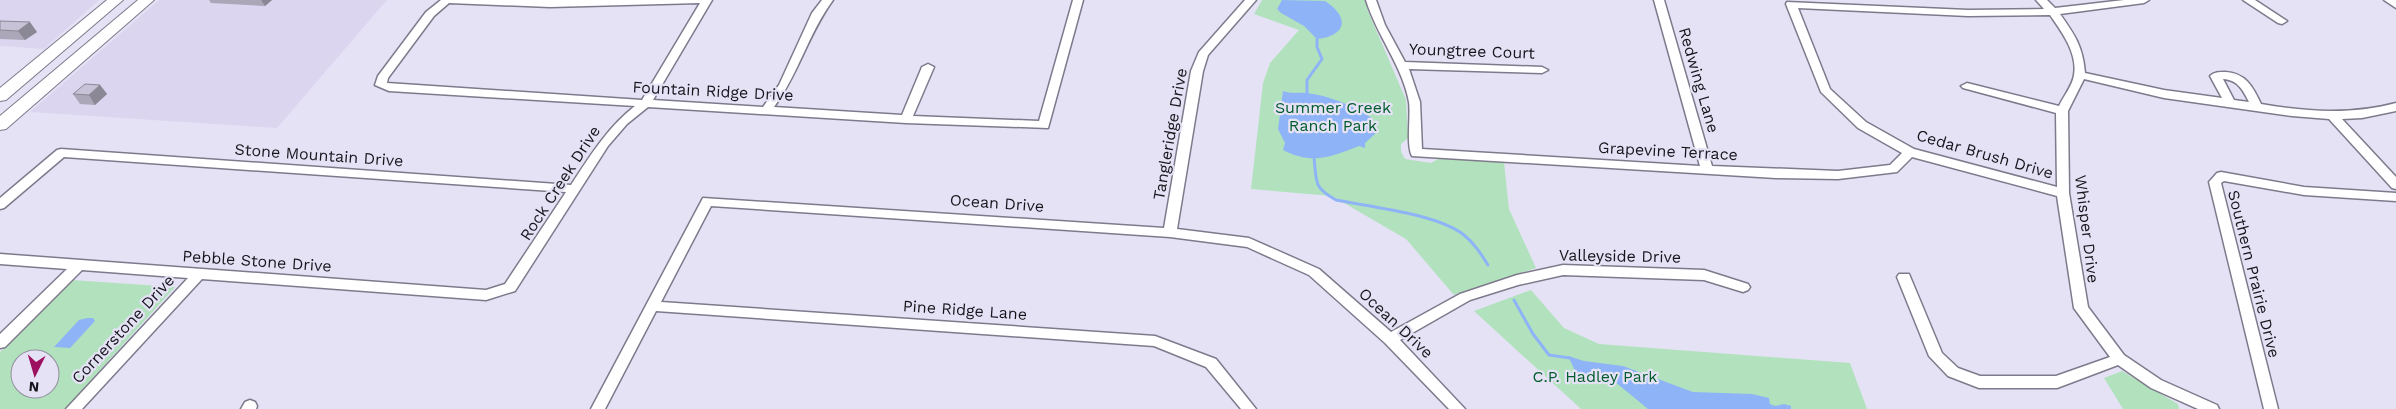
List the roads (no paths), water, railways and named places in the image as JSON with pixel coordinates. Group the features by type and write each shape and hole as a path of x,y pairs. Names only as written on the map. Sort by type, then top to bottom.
{"main road":[{"path":"0,96 116,0"},
{"path":"0,125 147,0"},
{"path":"0,107 24,105"}],"street":[{"path":"448,0 539,2 707,0"},
{"name":"Fountain Ridge Drive","path":"448,0 430,14 382,78 381,85 389,88 645,104 906,119 1044,124 1078,0"},
{"name":"Rock Creek Drive","path":"510,288 614,130 645,104 707,0"},
{"path":"766,111 784,86 817,13 828,0"},
{"name":"Tangleridge Drive","path":"1170,233 1197,71 1203,54 1251,0"},
{"path":"1371,0 1381,28 1400,65"},
{"name":"Redwing Lane","path":"1660,0 1707,169"},
{"path":"2041,0 2053,12 2071,37 2078,56 2080,75 2164,94 2290,113 2333,116 2375,114 2396,107"},
{"name":"Cedar Brush Drive","path":"2063,193 1910,152 1862,124 1825,90 1791,4 1964,14 2053,12 2144,0"},
{"path":"2248,0 2282,21"},
{"path":"2389,0 2396,6"},
{"name":"Youngtree Court","path":"1400,65 1542,70"},
{"name":"Grapevine Terrace","path":"1400,65 1409,83 1414,103 1416,153 1838,175 1893,169 1910,152"},
{"path":"906,119 928,67"},
{"name":"Whisper Drive","path":"2080,75 2062,112 2063,193 2081,308 2119,359 2156,384 2212,409"},
{"path":"2230,103 2216,76 2230,75 2245,82 2257,107"},
{"path":"1967,86 2062,112"},
{"path":"2333,116 2396,185"},
{"name":"Stone Mountain Drive","path":"0,205 61,153 575,189"},
{"name":"Southern Prairie Drive","path":"2271,409 2215,182 2221,176 2304,191 2396,197"},
{"name":"Ocean Drive","path":"598,409 707,201 1170,233 1249,243 1314,272 1390,339 1458,409"},
{"name":"Pebble Stone Drive","path":"0,259 486,295 510,288"},
{"path":"0,343 78,265"},
{"name":"Valleyside Drive","path":"1390,339 1465,297 1517,280 1563,270 1704,275 1743,287"},
{"name":"Cornerstone Drive","path":"73,409 199,274"},
{"path":"1904,276 1936,356 1953,372 1979,382 2057,382 2119,359"},
{"name":"Pine Ridge Lane","path":"652,306 1155,341 1211,363 1249,409"}],"water":[{"path":"1282,0 1325,1 1339,13 1342,25 1334,34 1317,39 1304,26 1277,9"},
{"path":"1283,91 1315,94 1349,105 1372,118 1376,133 1365,143 1365,148 1359,146 1321,158 1293,155 1283,150 1285,143 1278,129"},
{"path":"93,318 95,321 70,348 54,347 79,320"},
{"path":"1568,356 1584,361 1623,366 1693,392 1752,394 1769,398 1770,404 1775,406 1784,404 1791,406 1791,409 1648,409 1614,381 1579,379"}],"waterway":[{"path":"1307,97 1307,80 1322,59 1317,47 1317,39"},
{"path":"1314,158 1316,179 1320,188 1336,200 1385,209 1438,222 1464,235 1488,265"},
{"path":"1514,300 1533,334 1549,355 1570,358"}],"park label":[{"name":"Summer Creek Ranch Park","path":"1333,116"},
{"name":"C.P. Hadley Park","path":"1595,376"}]}
